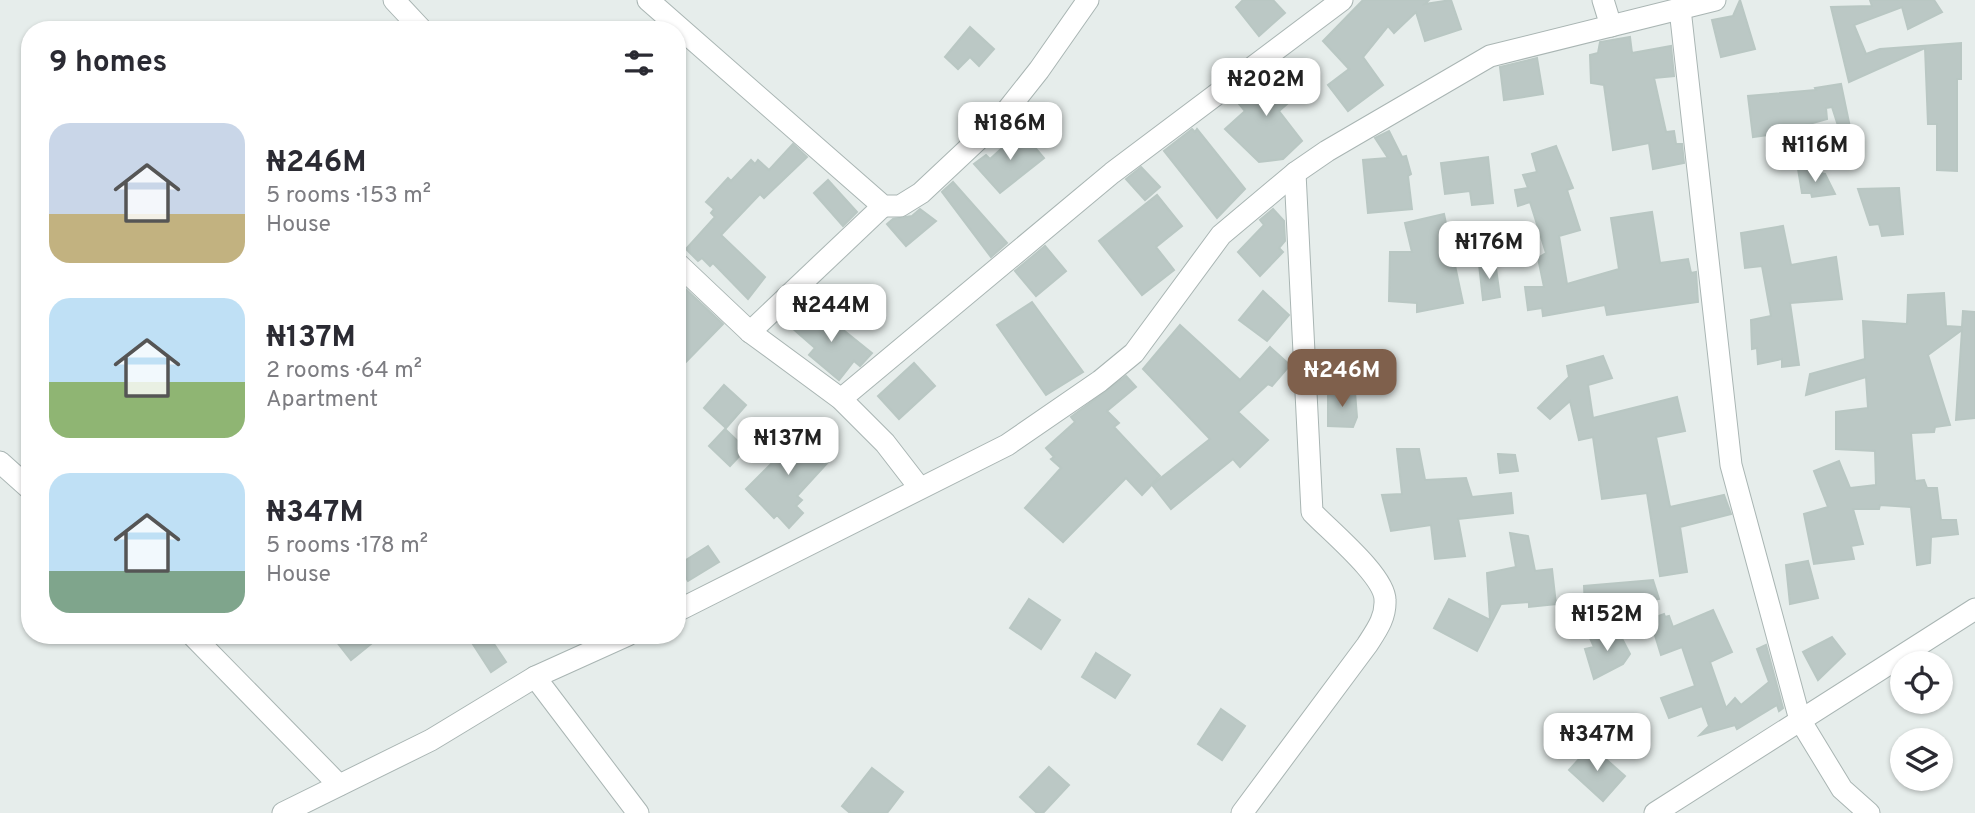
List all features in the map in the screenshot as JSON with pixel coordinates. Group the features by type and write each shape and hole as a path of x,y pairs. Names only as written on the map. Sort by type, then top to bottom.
{"street":[{"path":"394,0 414,21"},
{"path":"648,0 672,21"},
{"path":"686,33 883,206 900,206 921,193 1001,118 1040,70 1088,0"},
{"path":"841,399 1112,173 1342,0"},
{"path":"1603,0 1611,26"},
{"path":"686,606 1007,445 1100,381 1134,353 1221,235 1295,173 1490,57 1715,0"},
{"path":"1679,9 1731,465 1800,720 1842,789 1869,813"},
{"path":"1242,813 1367,645 1383,619 1386,598 1380,582 1312,512 1295,173"},
{"path":"750,332 883,206"},
{"path":"686,271 750,332 841,399 885,443 919,487"},
{"path":"0,462 21,481"},
{"path":"1655,813 1975,609"},
{"path":"201,644 339,785"},
{"path":"283,813 431,740 535,677 608,644"},
{"path":"535,677 638,813"}],"building":[{"path":"1243,0 1273,0 1285,13 1259,36 1236,7"},
{"path":"1363,0 1429,0 1425,4 1451,0 1461,29 1425,41 1416,12 1394,33 1388,26 1363,57 1383,85 1348,111 1328,85 1349,69 1323,41"},
{"path":"1740,0 1755,49 1721,57 1712,20 1733,16"},
{"path":"1870,0 1934,0 1942,12 1908,29 1902,7 1854,25 1866,54 1880,49 1961,43 1961,79 1957,79 1957,171 1937,170 1937,124 1928,124 1925,48 1849,82 1831,7 1872,6"},
{"path":"970,27 994,49 979,66 970,57 958,69 945,57"},
{"path":"1630,37 1632,53 1671,46 1674,76 1654,78 1666,132 1674,131 1676,144 1682,144 1684,163 1653,169 1649,143 1613,150 1604,85 1591,83 1590,55 1598,53 1600,42"},
{"path":"1537,58 1543,94 1504,100 1500,67"},
{"path":"1277,65 1302,91 1279,111 1302,141 1283,159 1259,162 1225,129 1245,111 1234,98 1253,84 1257,88 1262,77"},
{"path":"1841,84 1851,132 1841,135 1832,107 1826,108 1827,119 1802,126 1802,130 1753,137 1748,96 1816,90 1815,88"},
{"path":"1192,129 1195,132 1197,129 1245,189 1217,218 1164,151"},
{"path":"1021,131 1044,158 1000,193 974,164 986,155 990,159"},
{"path":"1389,131 1402,157 1406,156 1411,174 1408,176 1412,209 1368,213 1363,160 1388,158 1375,138"},
{"path":"793,144 807,157 764,198 760,194 721,235 765,277 748,299 713,263 710,266 702,258 698,261 686,249 715,217 711,213 714,209 706,202 728,178 731,181 751,160 755,164 758,160 769,170"},
{"path":"1556,146 1573,188 1567,190 1580,230 1559,236 1567,284 1619,269 1611,218 1652,212 1660,263 1688,259 1691,273 1696,272 1698,302 1607,315 1605,305 1543,316 1542,308 1528,310 1525,287 1544,287 1538,258 1546,253 1530,202 1518,206 1515,190 1528,188 1523,175 1537,172 1532,154"},
{"path":"1488,157 1493,203 1472,205 1470,191 1445,194 1441,163"},
{"path":"1141,167 1160,187 1145,200 1126,179"},
{"path":"1798,169 1825,174 1835,194 1812,197 1811,193 1802,193"},
{"path":"828,180 857,212 843,226 814,193"},
{"path":"953,182 1007,243 991,257 942,192"},
{"path":"1899,188 1903,234 1882,236 1879,224 1870,225 1858,189"},
{"path":"1157,195 1182,226 1156,247 1174,270 1142,295 1099,241"},
{"path":"920,209 936,221 906,246 887,224 893,219 912,216"},
{"path":"1273,209 1284,221 1285,241 1279,248 1283,252 1260,276 1238,252 1264,225 1260,220"},
{"path":"1444,214 1463,303 1417,312 1417,303 1389,301 1390,252 1412,252 1405,223"},
{"path":"1783,226 1791,265 1836,257 1842,299 1790,303 1799,365 1782,367 1782,359 1758,364 1757,348 1752,349 1751,320 1771,316 1762,266 1745,268 1741,233"},
{"path":"1045,246 1066,271 1036,296 1015,271"},
{"path":"1495,261 1500,297 1483,300 1479,264"},
{"path":"686,289 723,324 686,362"},
{"path":"1263,291 1289,315 1267,341 1239,320"},
{"path":"1944,293 1946,326 1962,327 1963,311 1975,312 1975,418 1956,420 1962,330 1928,355 1950,425 1935,427 1934,432 1911,433 1915,481 1924,480 1927,488 1937,488 1941,520 1956,520 1958,534 1931,537 1930,563 1917,565 1911,507 1880,505 1879,509 1853,509 1863,544 1851,546 1854,559 1814,564 1804,514 1828,507 1814,471 1839,461 1850,488 1876,485 1875,451 1836,449 1836,412 1868,408 1866,377 1806,395 1810,374 1865,359 1863,321 1907,324 1908,295"},
{"path":"1032,302 1083,372 1046,395 997,325"},
{"path":"811,307 835,328 837,325 872,353 860,366 854,361 839,380 809,355 815,348 792,328"},
{"path":"1180,325 1240,380 1270,347 1290,365 1272,386 1268,384 1238,412 1268,440 1240,467 1233,459 1171,509 1152,485 1210,439 1143,369"},
{"path":"1603,356 1612,378 1588,385 1593,418 1677,397 1685,431 1656,437 1670,507 1724,495 1731,514 1680,527 1687,572 1660,576 1647,493 1602,499 1593,437 1579,440 1570,401 1550,419 1538,408 1569,377 1567,366"},
{"path":"914,363 935,386 899,419 878,396"},
{"path":"1126,376 1136,387 1107,411 1119,423 1114,427 1160,476 1142,495 1126,478 1063,542 1025,508 1061,468 1051,459 1054,457 1046,448 1075,422 1071,417"},
{"path":"724,385 746,405 726,428 704,408"},
{"path":"1328,391 1355,392 1357,417 1353,427 1328,426"},
{"path":"792,427 829,461 797,496 802,500 796,506 803,513 789,528 777,515 774,518 746,489 775,460 768,454"},
{"path":"725,429 746,449 730,466 709,446"},
{"path":"1397,449 1419,449 1425,480 1466,478 1472,497 1511,493 1513,513 1458,519 1465,556 1435,559 1431,525 1391,531 1382,495 1402,494"},
{"path":"1498,454 1515,455 1518,471 1500,473"},
{"path":"1510,533 1528,536 1535,571 1552,569 1556,604 1529,607 1529,602 1501,604 1477,651 1434,628 1449,599 1490,620 1487,573 1516,567"},
{"path":"708,546 719,562 688,581 686,560"},
{"path":"1808,561 1818,598 1790,604 1786,565"},
{"path":"1653,580 1659,599 1585,608 1584,586"},
{"path":"1029,599 1060,620 1041,649 1010,628"},
{"path":"1713,610 1732,652 1710,662 1726,708 1735,698 1741,705 1769,682 1757,649 1766,645 1783,708 1779,711 1777,705 1737,729 1735,725 1700,735 1709,726 1702,706 1669,718 1661,698 1695,686 1682,647 1661,655 1650,619 1664,614 1665,617 1669,616 1673,627"},
{"path":"1617,629 1630,654 1623,664 1594,679 1585,649 1594,647 1590,638"},
{"path":"1832,637 1845,654 1818,680 1803,652"},
{"path":"338,644 371,644 351,660"},
{"path":"473,644 494,644 506,662 491,672"},
{"path":"1096,653 1130,675 1115,698 1082,677"},
{"path":"1221,709 1245,726 1222,760 1198,744"},
{"path":"1591,746 1625,776 1603,801 1569,770"},
{"path":"1049,767 1069,785 1043,813 1037,813 1020,797"},
{"path":"872,768 903,792 887,813 850,813 842,806"}]}
